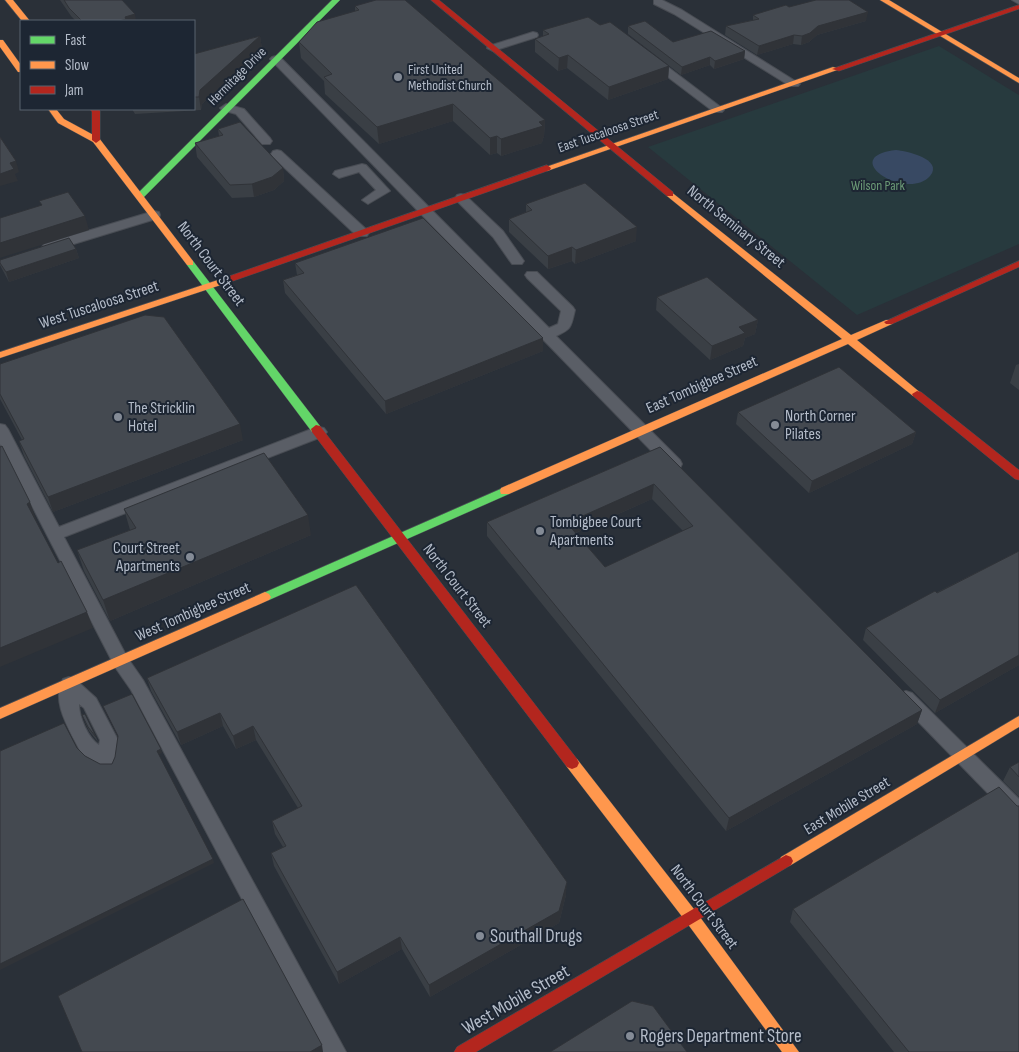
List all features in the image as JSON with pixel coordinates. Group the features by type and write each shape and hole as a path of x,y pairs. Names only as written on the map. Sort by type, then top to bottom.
{"street":[{"path":"9,0 25,20"},
{"name":"Hermitage Drive","path":"140,196 336,0"},
{"name":"North Seminary Street","path":"435,0 611,146 1019,476"},
{"path":"884,0 1019,81"},
{"name":"East Tuscaloosa Street","path":"208,287 611,146 1019,7"},
{"path":"0,42 20,69"},
{"name":"North Court Street","path":"53,110 61,121 96,140 140,196 692,918 792,1052"},
{"path":"95,110 96,140"},
{"name":"East Tombigbee Street","path":"399,537 1019,264"},
{"name":"West Tuscaloosa Street","path":"0,355 208,287"},
{"name":"West Tombigbee Street","path":"0,714 121,662 399,537"},
{"name":"East Mobile Street","path":"692,918 1019,721"},
{"name":"West Mobile Street","path":"462,1052 692,918"}],"lane":[{"path":"658,2 678,12 794,84"},
{"path":"494,48 534,35"},
{"path":"646,56 718,110"},
{"path":"276,59 684,474"},
{"path":"226,108 240,111 266,141"},
{"path":"277,154 362,233"},
{"path":"339,174 362,168 384,191 368,200"},
{"path":"461,198 498,234 517,261"},
{"path":"33,252 154,216"},
{"path":"532,276 568,310 564,327 546,335"},
{"path":"0,429 121,662 137,685 335,1052"},
{"path":"54,535 319,432"},
{"path":"898,690 1019,812"}],"green space":[{"name":"Wilson Park","path":"939,46 1019,95 1019,244 857,315 648,147"}],"water":[{"path":"896,150 915,154 928,161 932,165 933,170 930,176 919,183 907,184 893,181 874,168 873,161 879,154"}],"building":[{"path":"64,0 122,0 135,14 125,17 126,19 122,20 81,20"},
{"name":"First United Methodist Church","path":"376,0 405,0 545,120 539,122 543,126 501,139 497,136 490,138 453,104 377,127 324,77 332,74 299,42 317,22 359,10 355,6"},
{"path":"816,0 849,0 868,12 818,26 810,33 802,36 794,35 759,46 726,26 759,19 753,15 786,5 789,7"},
{"path":"588,17 600,25 610,22 669,66 609,87 568,55 559,58 535,39 549,34 543,30"},
{"path":"645,21 673,42 711,31 745,51 715,61 710,57 682,67 628,26"},
{"path":"260,36 200,90 199,97 195,97 195,54"},
{"path":"240,122 283,168 272,177 252,184 230,185 195,143 223,135 218,129"},
{"path":"0,137 16,161 10,163 14,169 0,174"},
{"path":"585,183 637,227 576,250 572,247 548,256 509,219 532,210 526,204"},
{"path":"68,192 85,216 0,243 0,218 42,205 39,201"},
{"path":"423,218 543,338 385,401 283,280 304,273 295,263"},
{"path":"69,238 76,249 6,272 0,263 0,260"},
{"path":"707,277 758,320 739,327 745,333 712,346 657,297"},
{"path":"145,315 164,317 240,424 48,497 19,441 24,439 0,394 0,364"},
{"path":"839,367 916,432 812,481 738,412"},
{"path":"2,446 30,502 27,504 58,563 61,561 87,612 0,648 0,447"},
{"path":"660,447 922,710 729,818 487,522","holes":["654,484 693,526 605,567 567,523"]},
{"path":"264,453 308,515 103,600 77,550 136,528 124,509"},
{"path":"1019,551 1019,655 940,700 866,628 935,591 937,593"},
{"path":"356,585 567,882 559,911 429,985 400,937 337,972 271,853 286,846 272,821 302,806 253,726 233,736 220,713 177,732 147,678"},
{"path":"132,694 161,749 157,751 213,859 0,964 0,751 64,723 77,748 85,756 100,764 112,764 118,736 103,706"},
{"path":"85,714 96,737 82,715"},
{"path":"1019,762 1019,777 1010,767"},
{"path":"999,787 1019,806 1019,1052 909,1052 793,909"},
{"path":"243,899 322,1045 310,1052 82,1052 58,996"},
{"path":"632,1001 653,1006 687,1052 550,1052"}],"traffic: fast":[{"path":"140,196 336,0"},
{"path":"190,263 316,429"},
{"path":"265,597 505,491"}],"traffic: slow":[{"path":"9,0 25,20"},
{"path":"884,0 1019,81"},
{"path":"0,42 20,69"},
{"path":"547,168 836,69"},
{"path":"53,110 61,121 96,140 190,263"},
{"path":"670,194 917,394"},
{"path":"0,355 230,279"},
{"path":"505,491 889,322"},
{"path":"0,714 265,597"},
{"path":"786,861 1019,721"},
{"path":"572,763 692,918 791,1052"}],"traffic: jam":[{"path":"435,0 670,194"},
{"path":"836,69 1019,7"},
{"path":"95,110 96,140"},
{"path":"230,279 547,168"},
{"path":"889,322 1019,264"},
{"path":"917,394 1019,476"},
{"path":"316,429 572,763"},
{"path":"462,1052 786,861"}],"place":[{"name":"First United Methodist Church","path":"398,77"},
{"name":"The Stricklin Hotel","path":"118,417"},
{"name":"North Corner Pilates","path":"775,425"},
{"name":"Tombigbee Court Apartments","path":"540,531"},
{"name":"Court Street Apartments","path":"190,557"},
{"name":"Southall Drugs","path":"480,936"},
{"name":"Rogers Department Store","path":"630,1036"}]}
